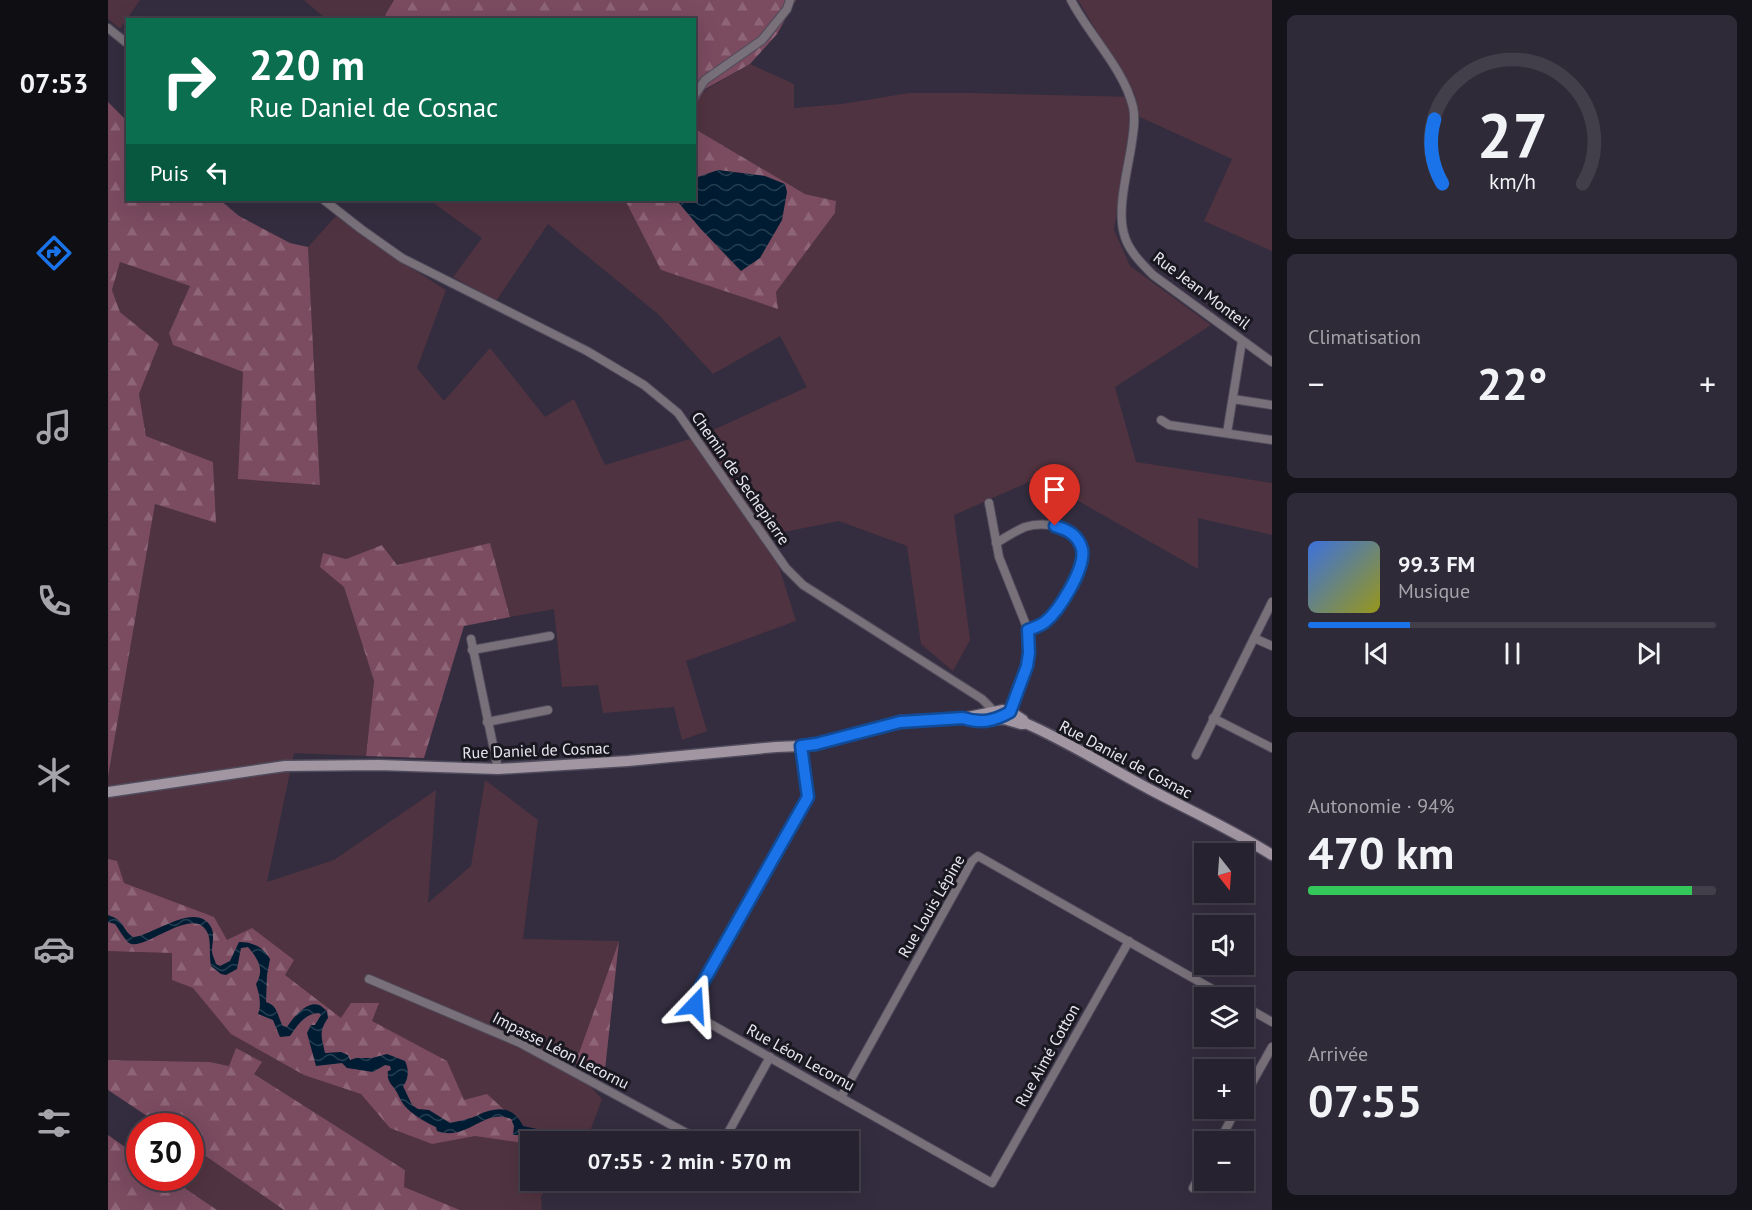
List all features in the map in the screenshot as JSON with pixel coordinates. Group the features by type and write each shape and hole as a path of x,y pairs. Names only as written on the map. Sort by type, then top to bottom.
{"street":[{"path":"696,93 705,80 762,40 786,9 790,0"},
{"name":"Rue Jean Monteil","path":"1071,0 1115,68 1130,96 1134,110 1135,125 1122,219 1124,235 1129,247 1138,261 1153,275 1272,362"},
{"path":"108,28 126,42"},
{"name":"Chemin de Sechepierre","path":"325,201 402,258 587,351 644,385 678,413 786,568 802,585 972,693 1001,714"},
{"path":"1227,433 1242,341"},
{"path":"1233,399 1272,405"},
{"path":"1161,420 1169,425 1272,440"},
{"path":"989,503 999,557 1028,630 1027,666 1016,693 1001,714"},
{"path":"996,543 1025,527 1040,525 1068,530 1079,541 1083,552 1076,576 1061,606 1044,623 1028,630"},
{"path":"1196,755 1272,602"},
{"path":"472,650 550,636"},
{"path":"1254,638 1272,646"},
{"path":"471,639 498,769"},
{"path":"487,722 548,710"},
{"name":"Rue Daniel de Cosnac","path":"108,792 285,766 379,765 498,769 628,761 801,746 900,722 963,718 973,721 1001,714 1056,738 1272,855"},
{"path":"1213,718 1272,748"},
{"name":"Rue Léon Lecornu","path":"801,746 808,797 697,993 695,1005 700,1018 992,1183"},
{"name":"Rue Louis Lépine","path":"841,1097 972,861 978,856 1209,987"},
{"name":"Rue Aimé Cotton","path":"992,1183 1129,941"},
{"name":"Impasse Léon Lecornu","path":"369,979 520,1043 683,1131"},
{"path":"1254,1012 1272,1022"},
{"path":"1254,1080 1272,1047"},
{"path":"729,1131 770,1057"}],"shaded area":[{"path":"108,0 140,0 120,29 108,19"},
{"path":"304,0 394,0 385,15 388,18 325,18"},
{"path":"1078,0 1272,0 1272,251 1204,221 1232,159 1131,113 1114,230 1130,266 1211,325 1115,387 1136,462 1272,483 1272,535 1198,518 1198,569 1038,478 954,515 970,640 953,671 921,644 907,546 839,521 769,535 796,621 686,661 707,731 682,740 674,707 603,713 598,685 562,687 554,609 510,617 490,544 397,565 382,545 346,559 323,553 321,567 344,587 374,681 366,756 294,753 267,882 334,860 436,790 428,903 471,866 485,780 538,820 523,939 619,941 579,1053 559,1053 602,1099 590,1131 520,1131 520,1191 546,1191 541,1196 542,1210 460,1210 403,1187 405,1170 254,1074 236,1049 229,1066 210,1062 108,1060 108,777 155,504 216,523 213,462 146,436 139,394 159,344 120,312 112,290 120,262 190,286 169,333 173,345 243,372 239,479 320,485 308,247 336,216 380,248 446,290 417,368 444,401 490,348 545,417 574,399 605,465 700,436 807,387 780,336 713,374 658,314 548,224 496,301 453,277 482,238 432,201 626,201 661,270 778,309 776,292 835,213 836,201 805,194 696,130 696,104 705,90 750,64 794,84 794,108 842,104 909,93 1136,97"},
{"path":"204,1155 284,1210 217,1210 189,1191 204,1191"}],"green space":[{"path":"394,0 796,0 777,34 750,64 705,89 696,104 696,18 388,18 385,15"},
{"path":"108,102 126,120 126,201 221,201 239,216 290,243 308,247 320,485 238,479 243,372 173,345 169,333 190,286 120,262 112,290 120,312 159,344 139,394 146,436 213,462 216,523 155,504 108,777"},
{"path":"696,130 805,194 836,201 835,213 776,292 778,309 661,270 626,201 696,201"},
{"path":"490,543 510,617 464,626 424,758 366,756 374,681 344,587 320,567 323,553 346,559 382,545 397,565"},
{"path":"108,859 117,861 124,883 214,917 227,940 252,928 294,960 285,975 341,1018 351,1003 379,1003 372,1021 447,1061 464,1100 487,1094 527,1131 520,1131 520,1142 475,1136 432,1144 390,1128 361,1094 304,1075 231,1034 193,988 172,980 172,953 108,951"},
{"path":"619,941 604,1079 558,1053 579,1053"},
{"path":"236,1048 262,1062 254,1074 405,1170 404,1187 460,1210 284,1210 204,1155 204,1113 142,1113 108,1090 108,1060 210,1062 229,1066"},
{"path":"108,1135 126,1148 126,1191 189,1191 217,1210 108,1210"}],"water":[{"path":"718,170 765,176 785,184 787,192 782,220 760,258 741,271 678,202 696,201 696,178"},
{"path":"108,915 121,922 133,937 185,918 195,917 204,920 212,930 212,953 216,964 220,966 230,961 239,942 257,946 270,959 266,1002 276,1009 283,1026 287,1027 300,1011 310,1005 319,1005 327,1011 328,1018 322,1035 325,1053 341,1052 348,1055 350,1060 387,1054 405,1061 408,1074 403,1086 412,1105 418,1109 429,1110 450,1123 498,1109 514,1114 523,1126 546,1131 520,1131 520,1135 513,1135 514,1126 511,1119 493,1117 458,1132 437,1131 436,1127 418,1118 404,1105 389,1080 390,1066 385,1065 373,1072 347,1068 342,1063 316,1066 307,1033 321,1015 319,1013 305,1018 290,1036 280,1037 273,1020 258,1014 260,1003 256,984 260,969 248,947 241,948 237,969 226,975 211,966 209,937 201,926 192,923 181,925 136,944 129,943 115,924 108,922"}],"route":[{"path":"695,1005 697,993 808,797 801,746 887,724 963,718 973,721 990,721 1010,712 1027,666 1028,630 1044,623 1061,606 1076,576 1083,552 1079,541 1068,530 1055,526"}]}
